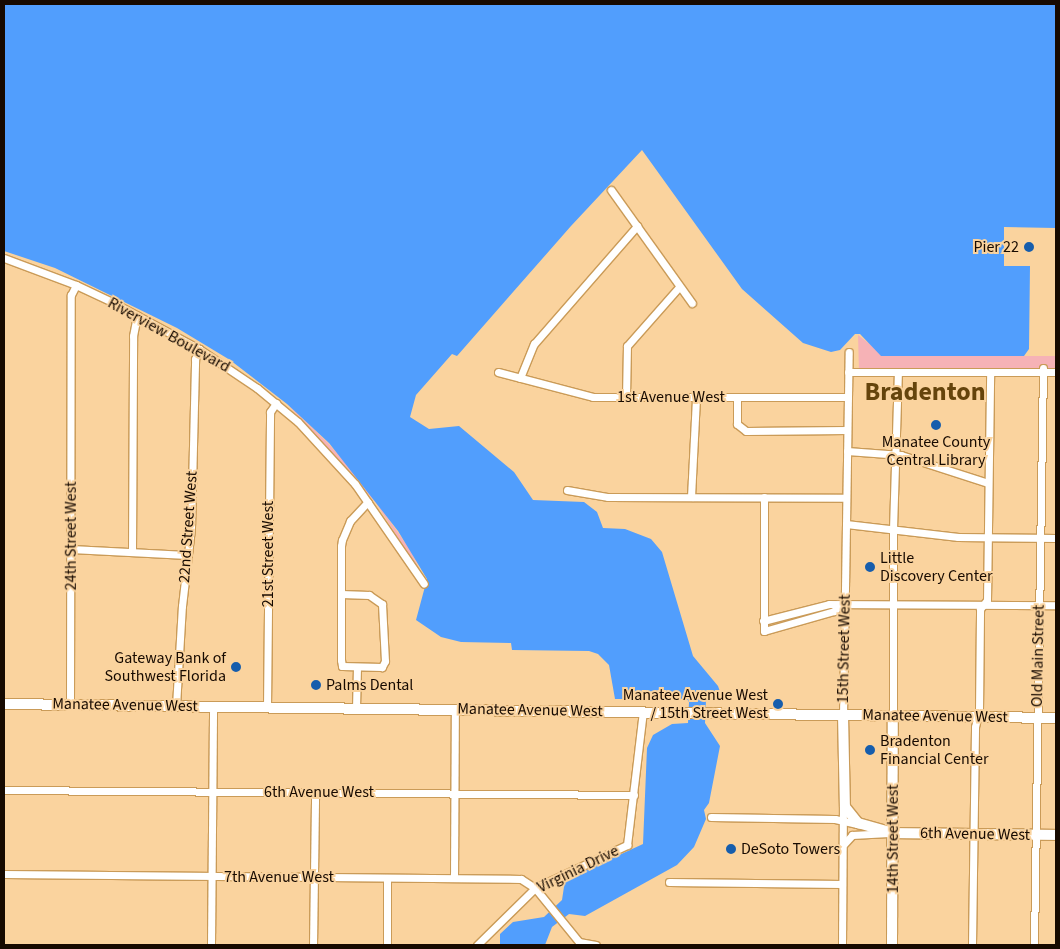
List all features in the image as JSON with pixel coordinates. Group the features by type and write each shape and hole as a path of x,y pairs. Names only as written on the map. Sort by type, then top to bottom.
{"main road":[{"name":"Manatee Avenue West","path":"4,704 643,711 1056,718"},
{"name":"15th Street West","path":"843,715 843,795"},
{"name":"14th Street West","path":"892,945 893,716"},
{"path":"843,795 848,814 863,825"},
{"name":"6th Avenue West","path":"863,825 893,833 1056,835"}],"street":[{"path":"611,190 692,303"},
{"path":"520,378 534,344 636,226"},
{"name":"Riverview Boulevard","path":"4,258 76,285 137,315 200,349 276,404 336,462 368,502 424,584"},
{"name":"24th Street West","path":"70,704 71,295 76,285"},
{"path":"626,397 628,346 679,287"},
{"path":"132,552 133,336 137,315"},
{"name":"22nd Street West","path":"176,706 192,500 194,371 200,349"},
{"name":"15th Street West","path":"843,715 842,606 846,524 849,352"},
{"path":"848,372 1042,370 1056,372"},
{"name":"Old Main Street","path":"1034,945 1042,370"},
{"name":"1st Avenue West","path":"498,372 576,394 626,397 848,397"},
{"name":"14th Street West","path":"893,716 893,529 898,372"},
{"path":"972,945 977,716 982,606 987,600 990,372"},
{"path":"691,497 696,397"},
{"path":"737,397 737,424 742,429 847,430"},
{"name":"21st Street West","path":"267,706 270,412 276,404"},
{"path":"846,451 895,454 988,483"},
{"path":"567,490 608,497 846,498"},
{"path":"764,497 763,626 834,611 842,606 1056,605"},
{"path":"342,594 369,595 380,601 384,609 384,664 357,667 342,666 342,594 344,533 350,521 368,502"},
{"path":"846,524 988,538 1056,538"},
{"path":"71,549 188,555"},
{"path":"356,708 357,667"},
{"path":"211,945 213,706"},
{"path":"454,878 455,709"},
{"name":"Virginia Drive","path":"477,945 535,888 627,845 643,711"},
{"name":"6th Avenue West","path":"4,790 634,796"},
{"path":"313,945 315,793"},
{"name":"15th Street West","path":"842,945 843,795"},
{"name":"6th Avenue West","path":"711,817 843,821 863,825"},
{"name":"6th Avenue West","path":"843,849 852,835 893,833"},
{"name":"7th Avenue West","path":"4,874 454,878 524,880 535,888"},
{"path":"387,878 387,945"},
{"path":"669,882 842,884"},
{"path":"535,888 581,943 596,945"}],"shaded area":[{"path":"858,335 885,356 1056,356 1056,372 859,372"},
{"path":"287,404 328,443 362,482 409,548 426,582 376,503"}],"water":[{"path":"4,4 1056,4 1056,228 1004,227 1004,266 1030,266 1029,349 1024,356 881,356 860,334 855,334 840,350 831,352 803,343 742,289 642,150 571,226 457,356 452,354 416,395 410,417 429,429 459,426 514,472 533,500 584,502 597,512 603,528 625,529 651,539 662,552 693,656 718,686 723,700 706,700 705,723 720,746 709,803 704,810 706,819 694,847 677,865 585,916 569,914 552,927 545,945 500,945 500,934 513,922 544,917 562,900 565,880 643,844 647,748 653,735 672,724 688,723 689,702 687,699 615,699 609,665 598,654 589,651 512,650 511,643 461,642 441,637 416,620 427,579 398,531 329,443 287,404 230,360 177,328 55,268 4,251"}],"place":[{"name":"Pier 22","path":"1029,247"},
{"name":"Manatee County Central Library","path":"936,425"},
{"name":"Little Discovery Center","path":"870,567"},
{"name":"Gateway Bank of Southwest Florida","path":"236,667"},
{"name":"Palms Dental","path":"316,685"},
{"name":"Manatee Avenue West / 15th Street West","path":"778,704"},
{"name":"Bradenton Financial Center","path":"870,750"},
{"name":"DeSoto Towers","path":"731,849"}],"district":[{"name":"Bradenton","path":"925,392"}]}
